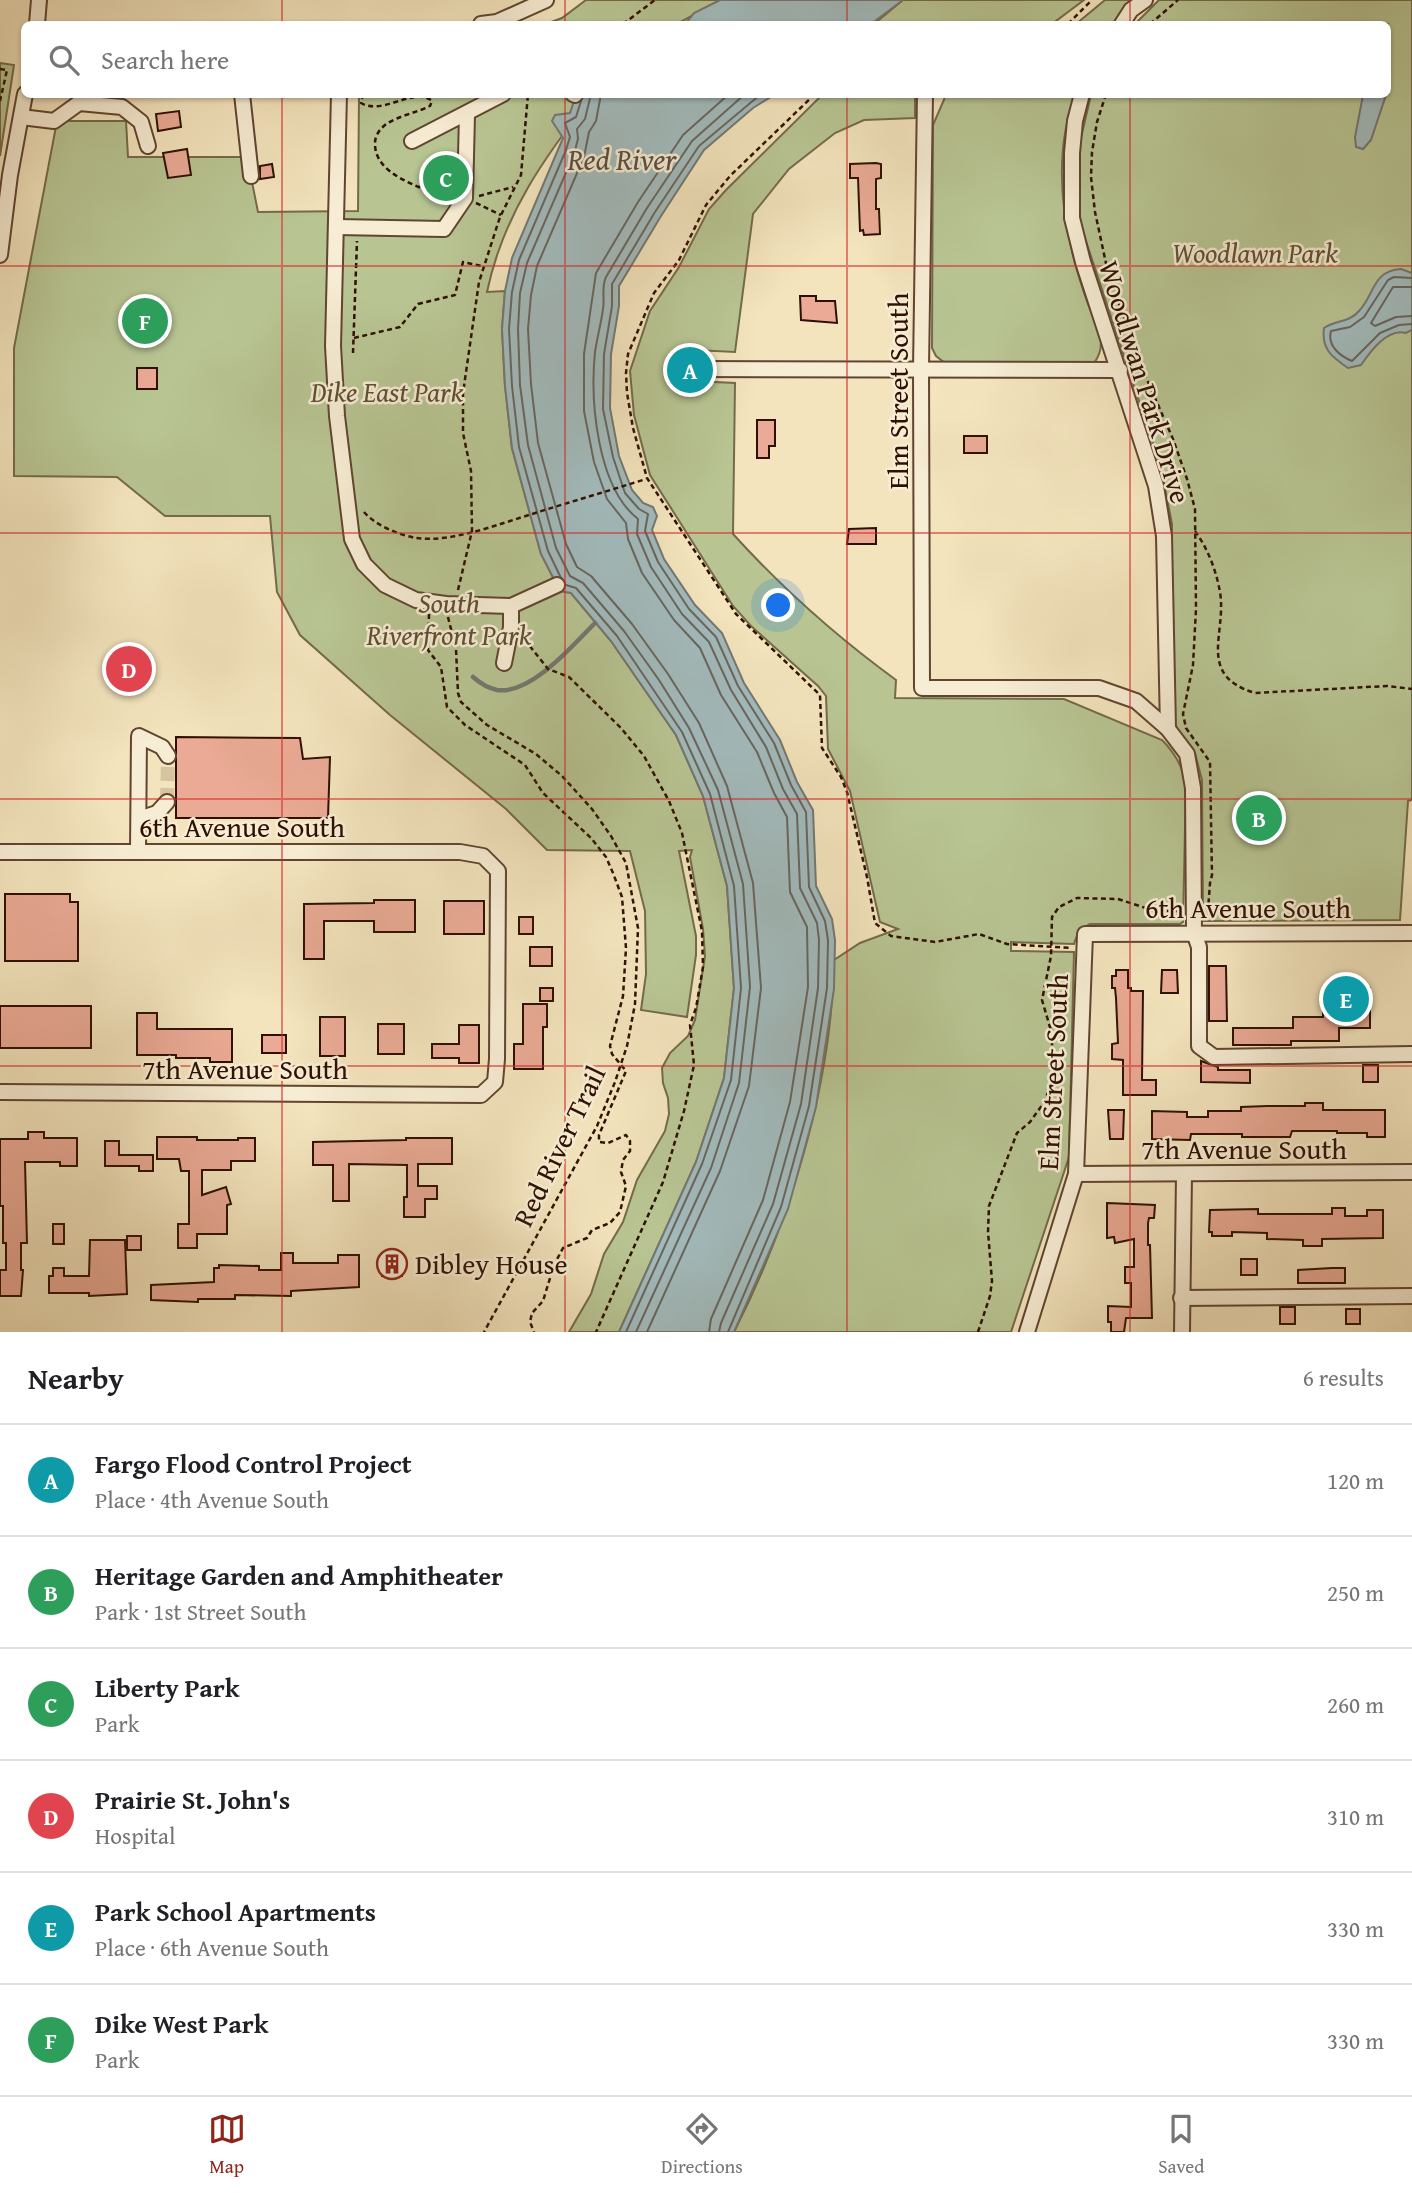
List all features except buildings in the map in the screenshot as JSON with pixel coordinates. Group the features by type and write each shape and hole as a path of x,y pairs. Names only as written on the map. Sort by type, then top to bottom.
{"street":[{"path":"37,21 39,0"},
{"path":"499,21 546,0"},
{"path":"1124,21 1132,10 1145,0"},
{"path":"0,255 10,175 24,98"},
{"path":"242,98 251,176"},
{"path":"339,98 333,346 337,416 352,538 364,564 385,585 416,600 446,604 511,606 557,585"},
{"path":"412,141 496,98"},
{"name":"Elm Street South","path":"925,98 921,369 922,688 1099,688 1136,701 1168,729"},
{"name":"Woodlwan Park Drive","path":"1081,98 1075,121 1072,153 1072,218 1083,262 1156,486 1164,537 1168,729"},
{"path":"21,117 54,121 79,103 122,107 141,122 148,146"},
{"path":"337,227 444,229 465,198 467,114"},
{"path":"696,369 1120,370"},
{"path":"504,663 510,632 511,606"},
{"path":"1168,729 1186,754 1193,788 1194,933 1199,947 1199,1046 1214,1057 1412,1054"},
{"path":"138,852 139,736 162,747 168,756"},
{"path":"139,819 157,813 167,802"},
{"name":"6th Avenue South","path":"0,852 460,852 483,856 498,871 497,1059 495,1082 487,1090"},
{"name":"6th Avenue South","path":"1084,941 1194,933 1412,933"},
{"name":"Elm Street South","path":"1027,1332 1076,1174 1084,941"},
{"name":"7th Avenue South","path":"0,1092 481,1095 487,1090"},
{"name":"7th Avenue South","path":"1076,1174 1412,1172"},
{"path":"1182,1332 1184,1174"},
{"path":"1181,1298 1412,1296"}],"path":[{"path":"627,21 654,0"},
{"path":"1071,21 1092,0"},
{"path":"1154,21 1178,0"},
{"path":"0,69 7,70 0,101"},
{"path":"446,604 460,587 471,531 471,471 463,433 463,393 483,266 520,175 528,98"},
{"path":"811,98 730,177 706,205 679,260 654,293 628,354 626,373 633,428 647,478 736,614 820,695 822,748 841,777 847,792 875,923 891,936 935,942 979,934 1007,944 1052,947 1084,941"},
{"path":"1105,98 1097,122 1091,177 1095,212 1107,268 1138,359 1188,479 1195,509 1195,623 1192,665 1183,714"},
{"path":"465,198 514,186"},
{"path":"353,353 358,227"},
{"path":"354,338 400,327 418,304 455,295 463,262 483,266"},
{"path":"362,509 369,518 394,531 417,538 449,537 647,478"},
{"path":"1195,531 1207,547 1220,593 1217,653 1224,673 1235,687 1255,693 1387,686 1412,689"},
{"path":"430,602 428,650 442,667 447,707 465,725 525,765 543,793 591,838 606,857 622,897 626,934 623,996 610,1046 612,1054 626,1070 599,1135 599,1142 608,1143 626,1135 630,1141 630,1151 623,1160 621,1172 626,1186 625,1199 620,1212 610,1223 592,1230 587,1238 576,1245 563,1248 554,1265 543,1301 532,1313 530,1322 534,1332"},
{"name":"Red River Trail","path":"446,604 456,649 458,693 461,702 487,725 536,754 562,776 592,809 626,863 638,928 635,1004 621,1064 597,1126 484,1332"},
{"path":"510,632 529,645 548,669 569,677 621,728 644,756 669,800 682,833 702,931 703,967 696,1008 690,1025 695,1065 684,1111 663,1182 596,1332"},
{"path":"978,1332 992,1281 989,1206 1017,1133 1030,1122 1045,1101 1052,1079 1052,1034 1042,1000 1052,947 1052,917 1059,907 1077,898 1118,899 1155,911 1183,911"}],"green space":[{"path":"586,0 721,0 682,21 554,21"},
{"path":"903,0 1084,0 1056,21 878,21"},
{"path":"1105,0 1133,0 1115,21 1080,21"},
{"name":"Woodlawn Park","path":"1159,0 1412,0 1412,800 1408,801 1400,920 1203,921 1202,780 1195,753 1177,729 1172,717 1172,524 1161,468 1079,220 1078,177 1080,142 1090,98 1391,98 1391,21 1138,21"},
{"path":"0,63 14,65 0,156"},
{"path":"359,98 591,98 558,141 515,212 494,264 487,292 505,291 502,329 512,448 541,554 560,591 571,593 611,641 676,735 703,796 727,886 734,988 724,1078 696,1162 619,1332 569,1332 591,1294 604,1254 623,1222 637,1180 665,1131 669,1114 662,1068 670,1053 688,1036 695,1020 705,956 690,857 692,850 679,851 696,936 687,1017 641,1010 646,974 645,911 630,851 547,850 506,809 390,715 300,635 277,592 270,516 165,516 117,477 14,476 14,348 57,121 126,121 128,157 247,157 258,212 358,211"},
{"path":"819,98 915,98 915,118 864,120 835,133 789,169 753,214 735,352 694,350 693,381 735,383 733,534 811,611 896,680 895,698 1064,699 1162,740 1177,760 1186,782 1183,922 1090,924 1079,932 1074,944 1011,942 1011,951 1074,952 1069,1157 1011,1332 734,1332 773,1245 804,1151 825,1055 834,960 860,943 898,929 880,922 850,791 828,749 826,696 733,606 650,475 634,415 630,371 650,311 679,267 709,209"},
{"path":"945,98 1074,98 1063,147 1063,200 1072,253 1100,334 1101,349 1094,363 945,363 936,356 932,348 933,125"}],"water":[{"path":"720,0 903,0 875,21 687,21 694,13"},
{"name":"Red River","path":"575,98 769,98 753,108 704,150 661,216 619,286 619,306 611,354 610,408 619,456 632,490 643,503 653,507 657,516 652,530 664,559 695,605 722,633 744,683 780,740 797,782 813,810 816,886 832,919 835,940 834,989 816,1107 788,1209 734,1332 619,1332 696,1162 724,1078 734,988 727,886 703,796 676,735 611,641 571,593 560,591 541,554 512,448 502,329 505,291 512,258 563,138 552,121 555,115 570,113"},
{"path":"1362,98 1385,98 1371,140 1363,149 1356,147 1355,137"},
{"path":"1401,269 1412,273 1412,330 1386,337 1361,365 1348,368 1326,347 1324,328 1355,315 1384,274"}],"waterway":[{"path":"473,677 497,690 524,685 550,667 595,623"}],"tunnel":[{"path":"167,802 168,756"}],"place":[{"name":"Liberty Park","path":"446,178"},
{"name":"Dike West Park","path":"145,321"},
{"name":"Fargo Flood Control Project","path":"690,370"},
{"name":"Prairie St. John's","path":"129,669"},
{"name":"Heritage Garden and Amphitheater","path":"1259,818"},
{"name":"Park School Apartments","path":"1346,999"},
{"name":"Dibley House","path":"392,1264"}],"park label":[{"name":"Dike East Park","path":"387,392"},
{"name":"South Riverfront Park","path":"449,619"}]}
